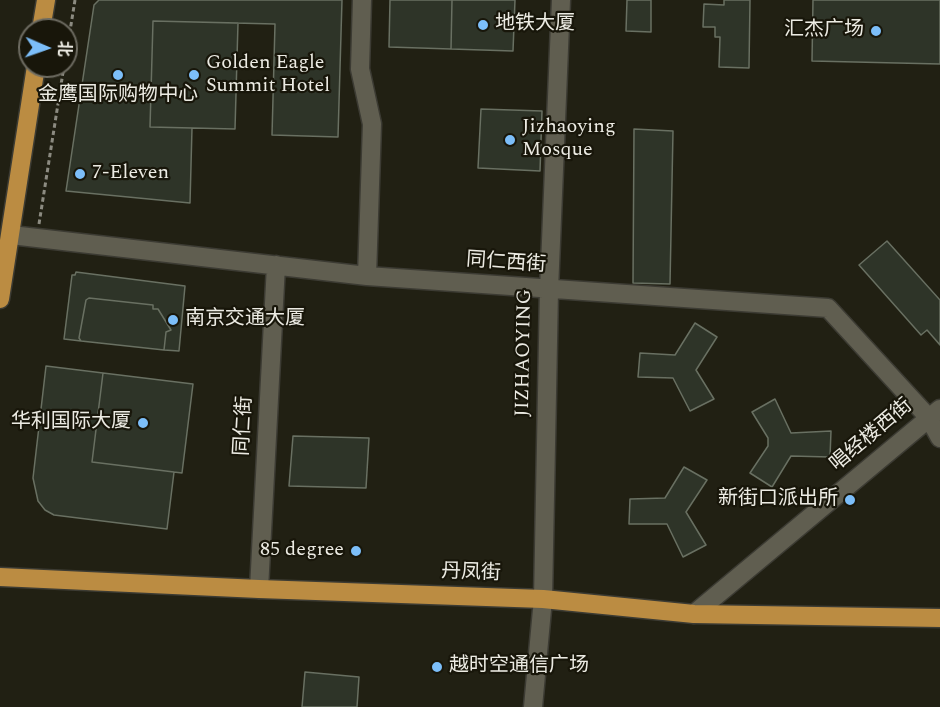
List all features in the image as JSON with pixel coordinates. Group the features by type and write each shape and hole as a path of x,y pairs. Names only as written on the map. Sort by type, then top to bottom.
{"main road":[{"path":"43,18 46,0"},
{"path":"0,298 34,78"},
{"name":"丹凤街","path":"0,577 260,590 543,599 694,614 940,618"}],"street":[{"path":"362,0 360,69 372,124 367,276"},
{"name":"JIZHAOYING","path":"533,707 543,599 549,290 561,0"},
{"name":"同仁西街","path":"11,235 367,276 828,308 934,413 940,438"},
{"name":"同仁街","path":"260,590 276,265"},
{"name":"唱经楼西街","path":"694,614 934,413"}],"path":[{"path":"72,18 75,0"},
{"path":"36,237 62,78"}],"building":[{"name":"金鹰国际购物中心","path":"99,0 342,0 338,137 272,135 275,24 153,21 150,127 192,128 190,203 66,191 94,5"},
{"name":"地铁大厦","path":"390,0 452,0 451,49 389,47"},
{"name":"地铁大厦","path":"452,0 515,0 513,51 451,49"},
{"path":"627,0 651,0 651,32 626,31"},
{"path":"724,0 750,0 749,68 719,67 720,37 715,37 715,27 703,27 704,4 724,5"},
{"name":"汇杰广场","path":"813,0 940,0 940,64 812,61"},
{"name":"Golden Eagle Summit Hotel","path":"153,21 238,23 235,129 150,127"},
{"name":"Jizhaoying Mosque","path":"481,109 542,111 540,171 478,168"},
{"path":"634,129 673,131 670,284 633,283"},
{"path":"887,241 940,300 940,345 927,330 921,335 859,265"},
{"name":"南京交通大厦","path":"76,272 185,286 179,351 164,350 166,332 171,330 158,309 153,309 153,305 89,298 86,300 79,338 81,341 64,339 72,275"},
{"path":"89,298 153,305 153,309 158,309 171,330 166,332 164,350 81,341 79,338 86,300"},
{"path":"695,323 717,337 696,370 714,399 690,411 673,378 638,377 640,353 675,355"},
{"path":"46,366 103,373 92,462 174,472 167,529 54,515 45,510 38,501 33,478"},
{"name":"华利国际大厦","path":"103,373 193,384 182,473 92,462"},
{"path":"775,399 791,433 831,431 830,457 791,456 772,487 750,473 768,446 768,438 752,412"},
{"path":"293,436 369,438 366,488 289,486"},
{"path":"684,467 707,480 686,512 706,545 683,557 667,524 629,524 630,499 665,498"},
{"path":"305,672 359,677 357,707 302,707"}],"place":[{"name":"地铁大厦","path":"483,25"},
{"name":"汇杰广场","path":"876,31"},
{"name":"金鹰国际购物中心","path":"118,75"},
{"name":"Golden Eagle Summit Hotel","path":"194,75"},
{"name":"Jizhaoying Mosque","path":"510,140"},
{"name":"7-Eleven","path":"80,174"},
{"name":"南京交通大厦","path":"173,320"},
{"name":"华利国际大厦","path":"143,423"},
{"name":"新街口派出所","path":"850,500"},
{"name":"85 degree","path":"356,551"},
{"name":"越时空通信广场","path":"437,667"}]}
